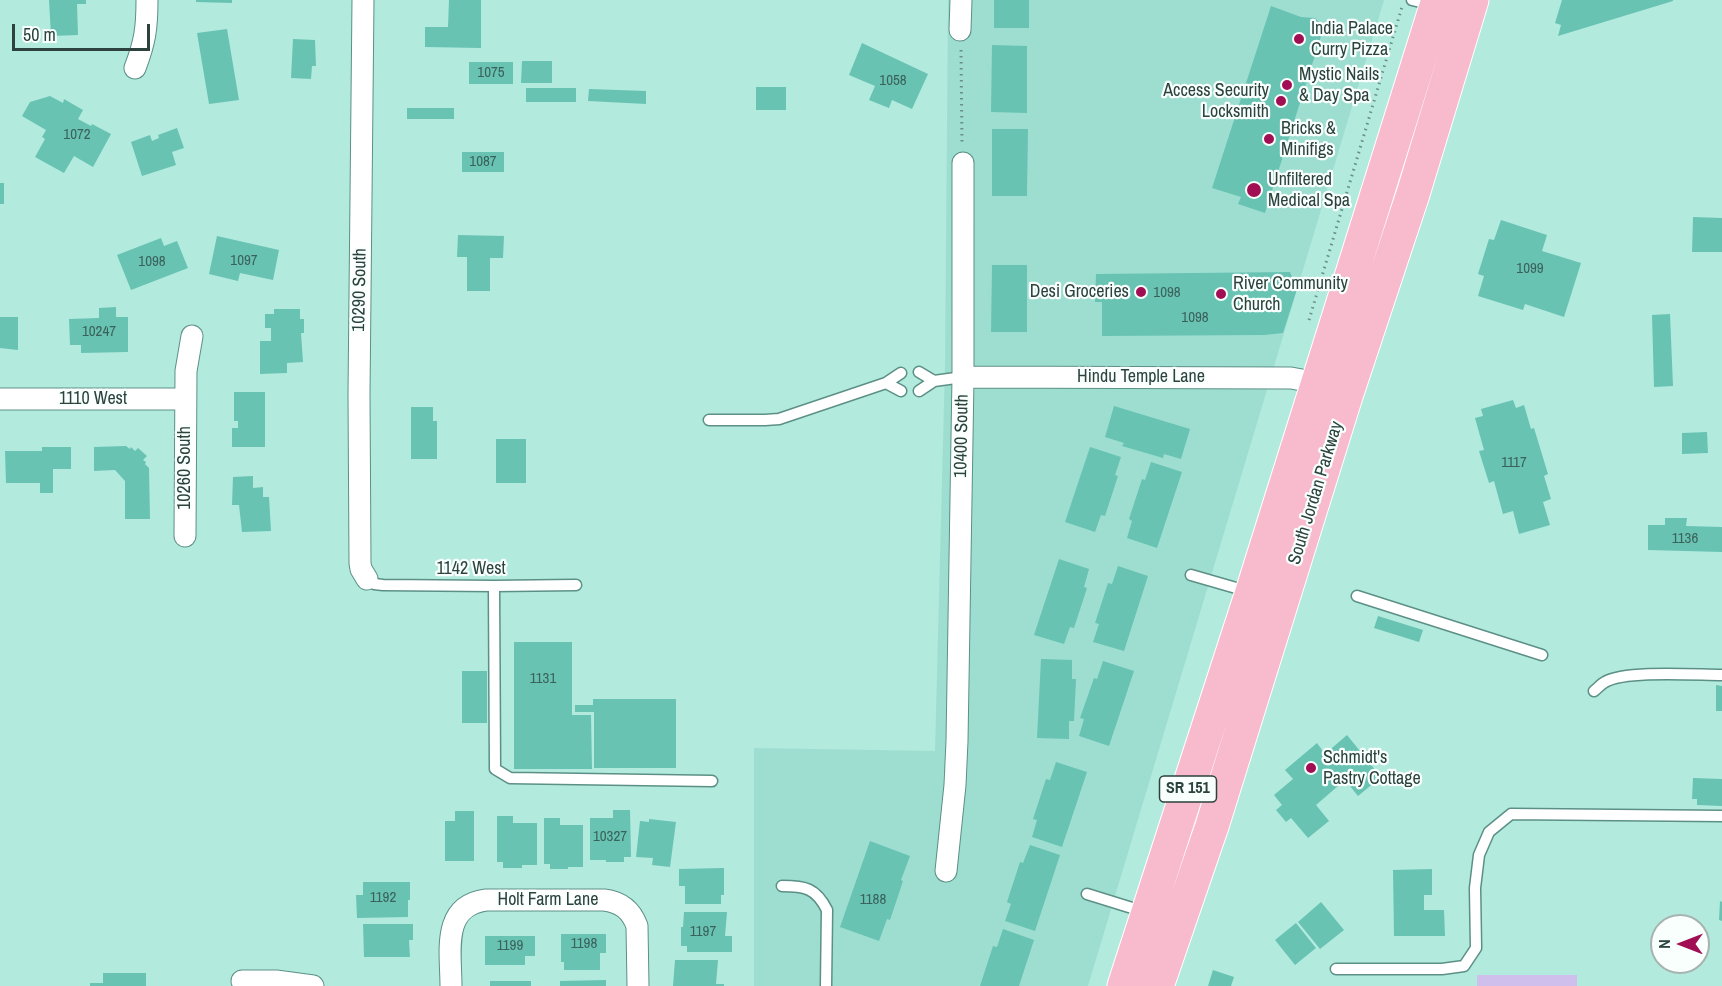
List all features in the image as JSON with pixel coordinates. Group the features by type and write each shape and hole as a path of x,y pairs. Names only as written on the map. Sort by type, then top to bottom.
{"main road":[{"name":"South Jordan Parkway","path":"1124,986 1148,913 1346,396 1413,194 1472,0"},
{"name":"South Jordan Parkway","path":"1157,986 1212,826 1318,383 1381,184 1429,2"},
{"path":"1381,184 1413,194"}],"street":[{"path":"135,68 147,26 147,0"},
{"name":"10290 South","path":"363,0 359,394 360,563 367,579"},
{"path":"960,30 961,0"},
{"name":"10400 South","path":"946,871 957,762 963,377 963,163"},
{"name":"10260 South","path":"185,536 185,399 186,371 192,336"},
{"name":"Hindu Temple Lane","path":"963,377 1291,378 1318,383"},
{"name":"1110 West","path":"0,399 185,399"},
{"name":"Holt Farm Lane","path":"451,986 451,935 456,917 461,910 477,901 486,900 604,900 621,905 628,910 637,926 638,986"},
{"path":"242,981 276,981 313,986"}],"lane":[{"path":"919,372 934,381"},
{"path":"709,420 778,418 886,383 901,373"},
{"path":"919,391 934,381 963,377"},
{"path":"886,383 901,391"},
{"path":"1191,575 1267,598"},
{"name":"1142 West","path":"367,579 374,584 384,585 576,585"},
{"path":"494,586 495,769 510,778 712,781"},
{"path":"1357,596 1542,655"},
{"path":"1594,691 1604,682 1617,678 1672,674 1722,675"},
{"path":"1336,969 1442,969 1464,966 1476,948 1475,888 1479,855 1489,832 1511,814 1722,816"},
{"path":"782,886 796,886 814,891 822,899 827,910 826,986"},
{"path":"1087,894 1148,913"}],"path":[{"path":"1308,320 1404,0"},
{"path":"960,30 963,163"}],"shaded area":[{"path":"948,0 1384,0 1088,986 754,986 754,748 935,751 945,365"},
{"path":"1477,975 1577,975 1577,986 1477,986"}],"building":[{"path":"49,0 86,0 86,4 77,4 78,35 51,36"},
{"path":"196,0 232,0 232,3 196,2"},
{"path":"449,0 481,0 481,48 425,47 425,27 448,27"},
{"path":"994,0 1029,0 1029,28 994,28"},
{"path":"1562,0 1673,1 1558,36 1561,25 1555,23"},
{"path":"1271,6 1301,17 1315,18 1324,27 1265,213 1238,204 1241,197 1212,188"},
{"path":"227,29 239,100 209,104 197,33"},
{"path":"293,39 315,40 316,66 312,66 311,79 291,78"},
{"path":"862,43 928,74 912,109 892,100 889,108 869,100 875,86 849,75"},
{"path":"992,45 1027,46 1027,113 991,112"},
{"path":"522,61 552,61 552,83 521,83"},
{"path":"469,62 513,62 513,84 469,84"},
{"path":"756,87 786,87 786,110 756,110"},
{"path":"526,88 576,88 576,102 526,102"},
{"path":"589,89 646,91 646,104 588,101"},
{"path":"50,96 63,103 64,99 83,110 78,119 111,134 93,167 74,156 64,173 35,157 45,139 42,137 46,130 22,116 30,102"},
{"path":"407,108 454,108 454,119 407,119"},
{"path":"177,128 184,148 172,152 176,165 142,176 131,142 150,135 152,141 159,138 158,135"},
{"path":"992,129 1028,129 1027,196 992,196"},
{"path":"462,152 504,152 504,172 462,172"},
{"path":"0,183 4,183 4,204 0,204"},
{"path":"1693,217 1722,218 1722,252 1692,252"},
{"path":"1501,220 1547,235 1542,251 1581,263 1564,317 1525,304 1523,310 1478,296 1484,276 1478,274 1489,239 1494,240"},
{"path":"458,235 504,236 503,258 490,258 490,291 467,291 467,257 457,257"},
{"path":"217,236 279,250 273,280 240,273 238,281 209,274"},
{"path":"161,238 164,246 177,241 188,268 131,290 117,255"},
{"path":"992,265 1027,265 1027,332 991,332"},
{"path":"1290,272 1297,289 1283,333 1102,336 1102,302 1095,302 1096,274"},
{"path":"116,307 116,317 128,317 128,352 81,353 81,345 70,345 69,319 99,318 99,308"},
{"path":"274,309 300,309 300,319 304,319 304,333 301,333 303,362 287,363 287,373 260,374 260,341 271,341 271,328 265,328 265,314 274,314"},
{"path":"1670,314 1673,386 1654,387 1652,315"},
{"path":"0,317 18,317 18,350 0,348"},
{"path":"234,392 265,392 265,447 232,447 232,428 238,428 238,421 234,421"},
{"path":"1513,400 1516,408 1524,405 1531,429 1534,428 1548,474 1544,476 1551,499 1543,502 1550,525 1519,534 1513,511 1503,514 1494,481 1489,483 1479,451 1484,450 1475,418 1483,416 1481,409"},
{"path":"1114,406 1190,429 1181,459 1164,454 1163,458 1122,446 1124,443 1105,437"},
{"path":"411,407 433,407 433,421 437,421 437,459 411,459"},
{"path":"1707,432 1708,453 1682,454 1682,433"},
{"path":"496,439 526,439 526,483 496,483"},
{"path":"126,446 135,451 138,448 147,456 143,460 149,468 150,519 125,519 125,481 115,470 94,471 94,447"},
{"path":"42,447 71,447 71,469 53,469 53,493 40,493 40,483 6,483 5,451 42,451"},
{"path":"1090,447 1121,457 1115,475 1118,476 1105,516 1101,515 1095,532 1065,522"},
{"path":"1151,462 1182,472 1157,548 1127,538 1132,521 1129,519 1142,479 1145,480"},
{"path":"253,476 253,488 263,487 263,497 269,497 271,531 242,532 239,505 232,505 233,477"},
{"path":"1665,518 1687,518 1686,526 1722,527 1722,552 1648,550 1648,525 1665,525"},
{"path":"1059,559 1089,569 1084,587 1087,588 1074,628 1070,627 1064,644 1034,635"},
{"path":"1118,566 1148,576 1124,651 1093,642 1099,624 1095,623 1108,583 1112,584"},
{"path":"1378,616 1423,630 1419,642 1374,628"},
{"path":"514,642 572,642 572,715 591,715 592,769 514,769"},
{"path":"1041,659 1072,660 1072,679 1076,679 1074,721 1069,721 1069,739 1037,738"},
{"path":"1103,661 1134,671 1109,746 1079,736 1084,719 1080,718 1094,678 1097,679"},
{"path":"462,671 487,671 487,723 462,723"},
{"path":"1716,685 1722,686 1722,711 1716,711"},
{"path":"593,699 676,699 676,768 594,768 594,712 575,712 575,705 593,705"},
{"path":"1347,735 1381,777 1358,796 1345,780 1316,805 1329,821 1308,838 1291,818 1286,822 1276,810 1282,805 1274,795 1293,779 1285,770 1317,743 1325,754"},
{"path":"1056,762 1087,772 1062,847 1032,837 1037,820 1033,819 1046,779 1050,780"},
{"path":"1693,778 1722,779 1722,806 1697,805 1697,799 1692,799"},
{"path":"613,810 630,810 631,857 624,857 624,862 590,860 590,818 613,818"},
{"path":"455,811 474,811 474,861 445,861 445,821 455,821"},
{"path":"497,816 513,816 513,823 537,823 537,865 503,868 503,862 497,862"},
{"path":"544,818 560,818 560,825 583,825 583,867 550,869 550,864 544,864"},
{"path":"649,819 676,822 670,867 652,865 653,858 636,857 640,821 649,822"},
{"path":"870,841 910,856 890,920 887,919 879,941 840,927"},
{"path":"1030,845 1060,855 1035,931 1005,921 1011,904 1007,902 1020,862 1023,863"},
{"path":"724,868 724,895 721,895 721,904 685,904 685,886 679,886 679,869"},
{"path":"1432,869 1432,895 1424,895 1424,910 1444,910 1445,936 1394,936 1393,870"},
{"path":"363,882 410,882 408,917 357,918 356,895 363,895"},
{"path":"1720,901 1722,902 1722,921 1719,920"},
{"path":"1321,902 1344,930 1320,949 1298,922"},
{"path":"684,912 727,912 725,936 732,936 732,952 687,952 687,946 681,946"},
{"path":"1296,923 1316,948 1295,965 1275,940"},
{"path":"363,924 413,924 413,940 409,940 410,957 364,957"},
{"path":"1003,929 1034,940 1019,986 980,986 993,946 997,947"},
{"path":"561,934 606,934 606,953 600,953 600,970 564,970 564,962 561,962"},
{"path":"485,936 535,936 535,956 525,956 525,965 485,965"},
{"path":"675,960 718,960 716,984 724,984 724,986 673,986"},
{"path":"1213,970 1234,977 1231,986 1208,986"},
{"path":"103,973 146,973 146,986 90,986 90,983 103,983"},
{"path":"606,980 606,986 560,986 560,981"},
{"path":"490,981 531,981 531,986 490,986"}],"place":[{"name":"India Palace Curry Pizza","path":"1299,39"},
{"name":"Mystic Nails & Day Spa","path":"1287,85"},
{"name":"Access Security Locksmith","path":"1281,101"},
{"name":"Bricks & Minifigs","path":"1269,139"},
{"name":"Unfiltered Medical Spa","path":"1254,190"},
{"name":"Desi Groceries","path":"1141,292"},
{"name":"River Community Church","path":"1221,294"},
{"name":"Schmidt's Pastry Cottage","path":"1311,768"}]}
